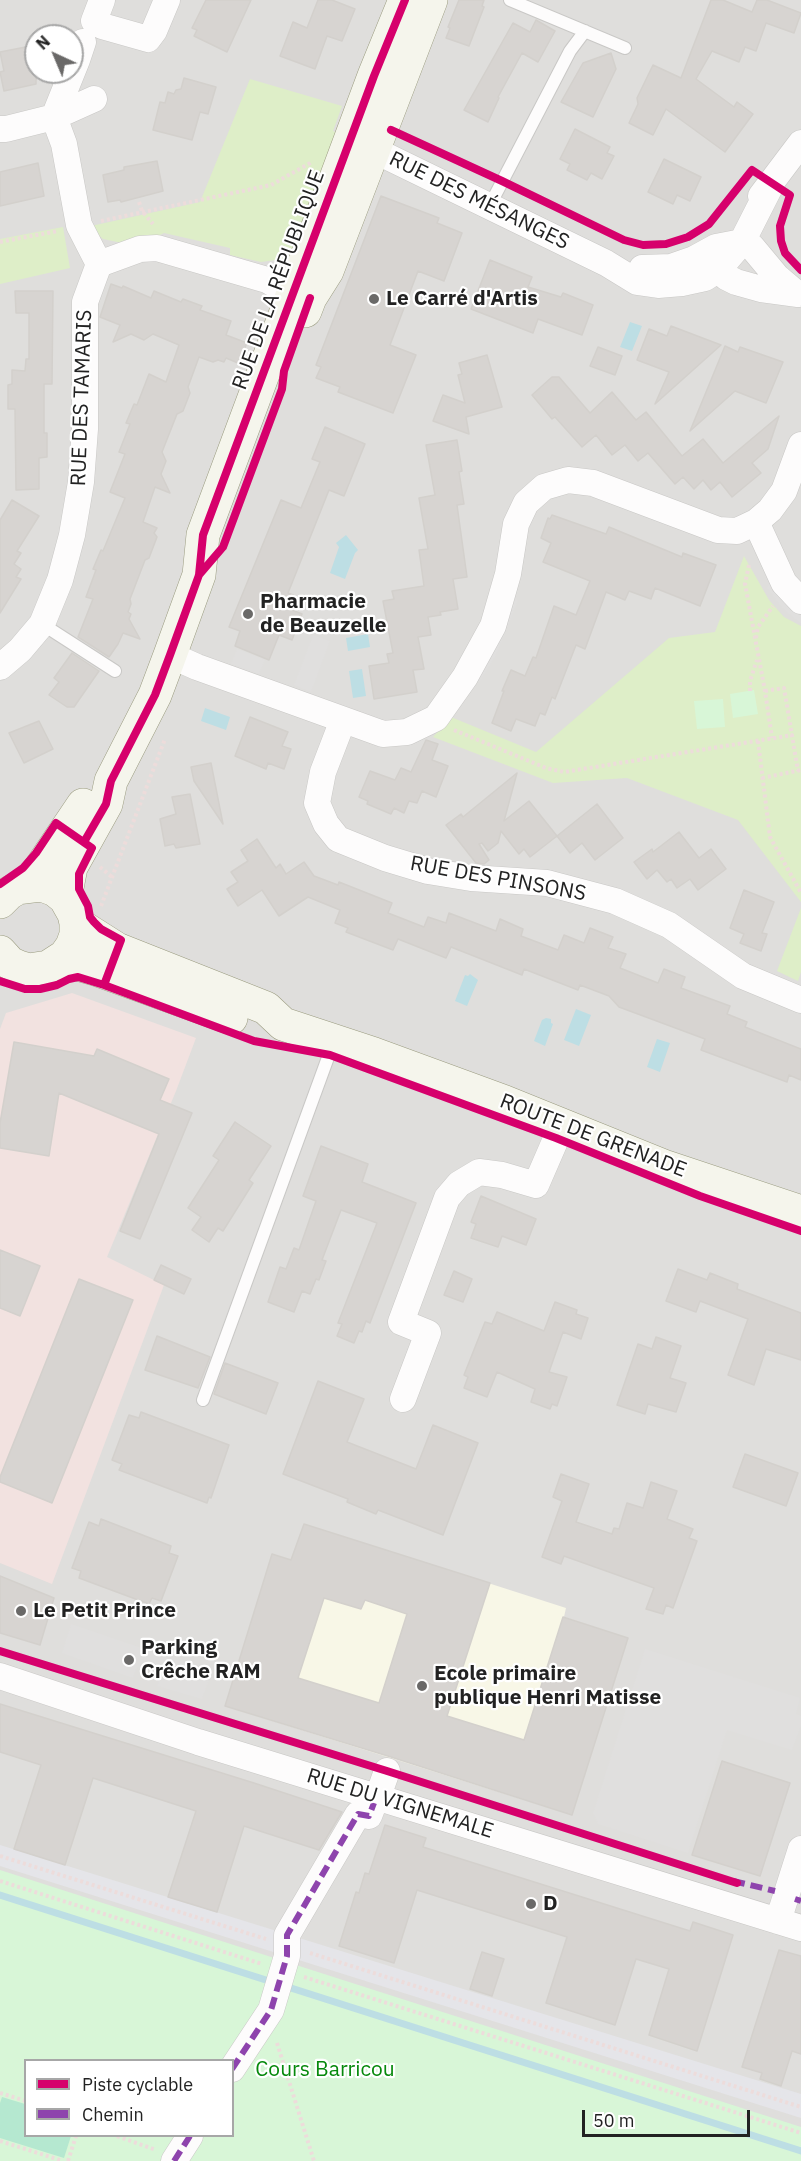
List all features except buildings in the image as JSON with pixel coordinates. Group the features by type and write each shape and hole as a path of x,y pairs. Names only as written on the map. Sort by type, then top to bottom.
{"street":[{"path":"102,0 94,21 102,26 148,39 154,31 167,0"},
{"name":"RUE DE LA RÉPUBLIQUE","path":"56,963 72,946 80,911 71,867 106,804 111,781 150,705 199,575 223,547 282,389 295,293 327,271 362,146 374,76 405,0"},
{"name":"RUE DE LA RÉPUBLIQUE","path":"362,146 431,0"},
{"path":"67,84 54,117 64,144 80,225 99,264 140,249 158,248 267,280 295,293"},
{"path":"0,129 54,117 94,99"},
{"path":"799,294 760,289 736,282 726,277 718,258 801,143"},
{"name":"RUE DES MÉSANGES","path":"362,146 606,262 637,282 658,285 705,278 718,258 742,242 772,183"},
{"path":"742,242 752,247 777,277 799,294"},
{"name":"RUE DES TAMARIS","path":"0,667 20,650 42,624 60,580 72,535 81,482 85,429 85,302 99,264"},
{"path":"170,655 197,667 383,734 408,732 435,718 465,677 493,626 508,574 516,524 526,503 544,487 568,480 593,483 718,530 737,531 756,522 770,510 784,490 801,445"},
{"path":"756,522 784,583 801,601"},
{"name":"RUE DES PINSONS","path":"343,720 323,772 317,803 326,824 338,839 385,858 428,871 471,878 547,884 615,902 669,925 743,976 801,1000"},
{"name":"RUE DE LA RÉPUBLIQUE","path":"7,897 89,796 111,781"},
{"name":"ROUTE DE GRENADE","path":"7,897 42,885 55,890 80,911 117,949 266,1008 283,1024"},
{"name":"ROUTE DE GRENADE","path":"3,963 29,970 48,968 56,963 77,964 109,973 256,1027 283,1024 334,1040 562,1125 666,1167 801,1212"},
{"path":"403,1399 428,1333 401,1322 447,1198 459,1184 479,1172 502,1175 536,1185 562,1125"},
{"name":"RUE DU VIGNEMALE","path":"0,1676 198,1742 789,1924"},
{"path":"234,2066 271,2010 285,1963 287,1935 358,1814 369,1816 381,1786"},
{"path":"789,1924 801,1849"},
{"path":"175,2159 189,2137"}],"lane":[{"path":"510,0 625,48"},
{"path":"490,205 570,51 585,31"},
{"path":"42,624 115,671"},
{"path":"203,1400 334,1040"}],"path":[{"path":"100,221 271,185 321,157"},
{"path":"0,242 63,231"},
{"path":"749,564 745,584 772,738"},
{"path":"755,642 759,627 775,604"},
{"path":"750,691 750,681 758,659"},
{"path":"762,778 799,770 784,688 765,691"},
{"path":"453,730 546,768 564,772 793,735"},
{"path":"80,911 166,739"},
{"path":"758,741 770,837 801,893"},
{"path":"0,1856 285,1963 801,2133"},
{"path":"0,1881 801,2107"},
{"path":"271,2010 276,2040 314,2161"},
{"path":"0,2093 24,2100"},
{"path":"68,2161 76,2137"},
{"path":"120,2137 175,2159"},
{"path":"0,2141 63,2161"}],"shaded area":[{"path":"0,0 801,0 801,2161 0,2161"},
{"path":"770,580 786,602 801,615 801,624 782,608 767,588"},
{"path":"513,595 518,601 495,657 480,681 472,682"},
{"path":"313,635 330,641 311,692 294,685"},
{"path":"237,649 265,660 259,674 231,664"},
{"path":"72,993 196,1038 107,1257 164,1285 52,1584 0,1563 0,1029 6,1013"},
{"name":"Ecole primaire publique Henri Matisse","path":"304,1524 566,1608 564,1617 628,1638 572,1815 225,1706 272,1554 291,1560"},
{"name":"Parking Crêche RAM","path":"71,1624 212,1672 202,1699 157,1686 161,1675 137,1667 133,1678 62,1653"},
{"path":"645,1649 800,1698 796,1714 801,1716 801,1726 792,1750 727,1730 688,1853 598,1824 593,1813"},
{"path":"0,1845 801,2094 801,2118 0,1866"}],"green space":[{"path":"250,79 342,106 333,131 338,133 296,248 283,259 261,262 230,255 230,248 164,233 154,238 122,243 103,239 96,233 91,226 200,202"},
{"path":"63,227 70,268 0,284 0,239"},
{"path":"744,556 769,600 784,617 801,626 801,902 738,820 627,778 553,783 433,737 451,717 536,752 669,638 715,632"},
{"path":"754,690 758,714 733,718 730,694"},
{"path":"723,699 725,727 697,729 694,701"},
{"path":"801,908 801,972 798,981 777,971"},
{"name":"Cours Barricou","path":"0,1870 801,2127 801,2161 0,2161"},
{"path":"2,2097 24,2104 24,2137 71,2137 64,2158 0,2138"}],"water":[{"path":"630,322 642,326 632,351 620,347"},
{"path":"346,535 358,550 345,579 330,573 339,547 336,543"},
{"path":"368,634 370,647 348,651 346,638"},
{"path":"362,669 366,696 353,698 349,671"},
{"path":"205,708 230,717 226,730 201,721"},
{"path":"470,974 478,980 467,1006 455,1001 465,975"},
{"path":"576,1009 591,1015 579,1046 564,1040"},
{"path":"551,1019 553,1024 545,1046 534,1041 542,1020"},
{"path":"657,1039 670,1043 660,1072 647,1067"}],"waterway":[{"path":"0,1895 801,2151"}],"marked path":[{"path":"234,2066 271,2010 287,1956 287,1935 358,1814 369,1816 374,1803"},
{"path":"733,1881 775,1891"},
{"path":"795,1899 801,1901"},
{"path":"174,2161 189,2137"}],"cycle path":[{"path":"84,842 106,804 111,781 155,695 199,575 203,535 374,76 405,0"},
{"path":"391,130 624,240 643,245 666,244 688,237 709,224 752,170 790,195 780,226 781,241 785,253 801,270"},
{"path":"199,575 223,547 282,389 284,371 310,298"},
{"path":"0,884 23,868 56,823 92,848 79,874 79,889 94,922 101,929 121,940 104,985"},
{"path":"0,981 25,989 40,989 78,977 254,1041 330,1055 556,1138 700,1196 801,1231"},
{"path":"0,1651 737,1883"}],"place":[{"name":"Le Carré d'Artis","path":"374,299"},
{"name":"Pharmacie de Beauzelle","path":"248,614"},
{"name":"Le Petit Prince","path":"21,1611"},
{"name":"Parking Crêche RAM","path":"129,1660"},
{"name":"Ecole primaire publique Henri Matisse","path":"422,1686"},
{"name":"D","path":"531,1904"}]}
